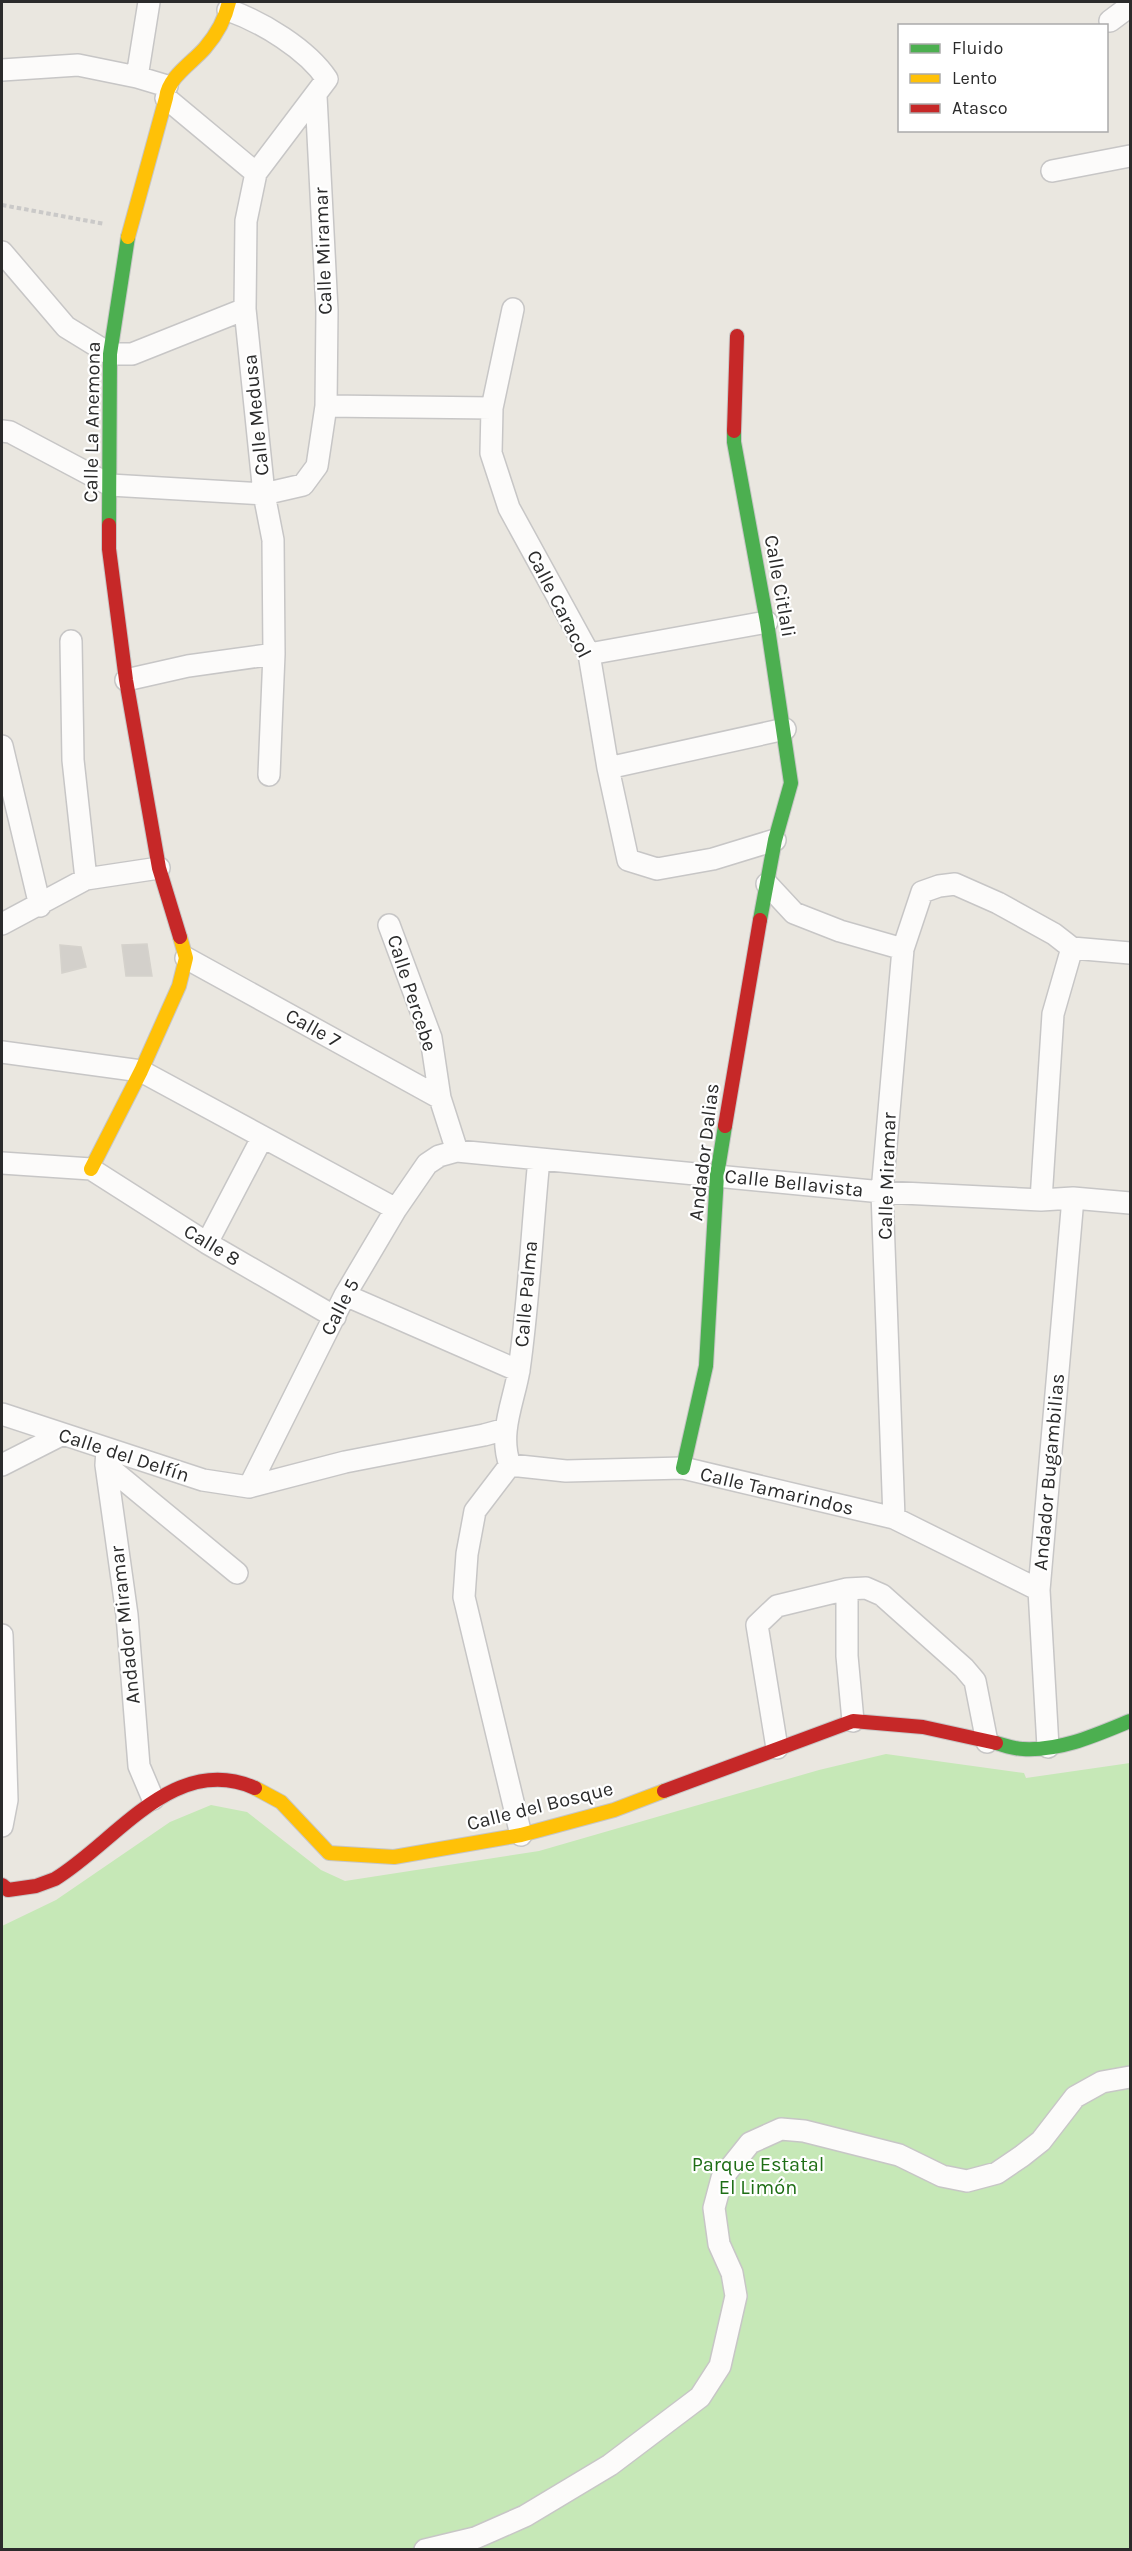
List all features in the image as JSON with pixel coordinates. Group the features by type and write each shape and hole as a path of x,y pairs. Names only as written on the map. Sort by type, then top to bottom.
{"street":[{"path":"137,77 149,2"},
{"path":"228,6 270,28 321,70 321,88"},
{"name":"Calle La Anemona","path":"186,958 159,868 126,680 109,549 110,354 129,229 167,92 212,40 228,6"},
{"path":"1110,21 1131,6"},
{"path":"2,70 78,65 137,77 167,92 256,172"},
{"name":"Calle Medusa","path":"269,775 274,654 273,540 264,494 245,309 246,221 256,172 273,147 321,88"},
{"name":"Calle Miramar","path":"264,494 303,484 317,466 326,406 327,310 321,88"},
{"path":"1052,171 1131,156"},
{"path":"2,252 66,327 110,354 132,354 245,309"},
{"name":"Calle Caracol","path":"513,309 492,408 491,453 509,508 589,654 608,768 628,860 657,869 713,859 775,840"},
{"name":"Calle Citlali","path":"737,336 734,441 767,622 791,783 775,840"},
{"path":"326,406 492,408"},
{"path":"2,431 10,432 110,485 264,494"},
{"path":"589,654 767,622"},
{"path":"71,641 73,760 86,879"},
{"path":"126,680 188,666 274,654"},
{"path":"608,768 784,729"},
{"path":"2,746 40,906"},
{"name":"Andador Dalias","path":"683,1468 706,1366 717,1175 775,840"},
{"path":"2,924 40,906 86,879 159,868"},
{"path":"767,884 794,913 840,931 903,949"},
{"name":"Calle Miramar","path":"894,1518 882,1192 903,949 922,892 939,886 955,884 998,903 1054,934 1072,948"},
{"name":"Calle Percebe","path":"389,925 431,1038 440,1098 457,1151"},
{"path":"1041,1200 1053,1014 1072,948 1131,952"},
{"path":"2,1163 91,1169 141,1071 178,986 186,958"},
{"name":"Calle 7","path":"186,958 440,1098"},
{"path":"2,1052 141,1071 396,1209"},
{"path":"207,1243 262,1138"},
{"name":"Calle Bellavista","path":"457,1151 882,1192 1041,1200 1073,1198 1131,1203"},
{"name":"Calle 5","path":"249,1487 345,1295 396,1209 427,1164 439,1156 457,1151"},
{"name":"Calle Palma","path":"508,1459 506,1429 519,1371 538,1159"},
{"name":"Calle 8","path":"91,1169 207,1243 335,1317"},
{"name":"Andador Bugambilias","path":"1048,1748 1039,1590 1073,1198"},
{"path":"345,1295 519,1371"},
{"name":"Calle del Delfín","path":"2,1414 61,1435 107,1457 203,1480 249,1487"},
{"path":"249,1487 345,1462 506,1429"},
{"path":"2,1465 61,1435"},
{"path":"107,1457 237,1573"},
{"name":"Andador Miramar","path":"107,1457 127,1614 139,1766 153,1799"},
{"path":"508,1459 475,1511 467,1554 465,1597 521,1835"},
{"name":"Calle Tamarindos","path":"508,1459 566,1472 683,1468 894,1518 1039,1590"},
{"path":"777,1748 757,1625 777,1606 847,1589 866,1588 882,1595 964,1668 975,1681 987,1742"},
{"path":"847,1589 847,1656 853,1721"},
{"path":"2,1635 7,1800 2,1826"},
{"name":"Calle del Bosque","path":"2,1885 8,1890 38,1886 60,1876 153,1799 206,1778 246,1784 276,1798 329,1853 394,1857 521,1835 614,1810 853,1721 923,1727 1022,1749 1048,1748 1080,1741 1131,1721"},
{"path":"425,2550 475,2538 525,2516 609,2465 700,2397 720,2366 736,2296 732,2273 719,2244 714,2208 722,2178 750,2143 782,2129 804,2131 899,2155 942,2176 967,2181 997,2173 1022,2156 1041,2141 1075,2097 1102,2082 1131,2077"}],"path":[{"path":"2,205 129,229"}],"green space":[{"name":"Parque Estatal El Limón","path":"886,1754 1024,1773 1026,1778 1130,1763 1130,2549 2,2549 2,1926 56,1900 170,1822 211,1805 247,1812 321,1870 345,1881 539,1851 819,1770"}],"building":[{"path":"147,944 152,976 126,976 122,945"},
{"path":"60,945 81,947 86,967 62,973"}],"traffic: fast":[{"path":"109,525 110,354 128,237"},
{"path":"734,431 734,442 767,622 791,783 775,840 760,920"},
{"path":"683,1468 706,1366 717,1175 725,1126"},
{"path":"996,1743 1020,1749 1065,1745 1130,1721"}],"traffic: slow":[{"path":"128,237 171,83 213,37 223,21 229,2"},
{"path":"91,1169 141,1071 179,986 186,958 180,937"},
{"path":"255,1788 281,1802 329,1853 394,1857 521,1835 614,1810 664,1791"}],"traffic: jam":[{"path":"734,431 737,336"},
{"path":"109,525 109,549 126,680 159,868 180,937"},
{"path":"725,1126 760,920"},
{"path":"664,1791 853,1721 923,1727 996,1743"},
{"path":"2,1885 8,1890 36,1886 55,1879 78,1863 124,1824 172,1791 198,1782 226,1780 255,1788"}]}
